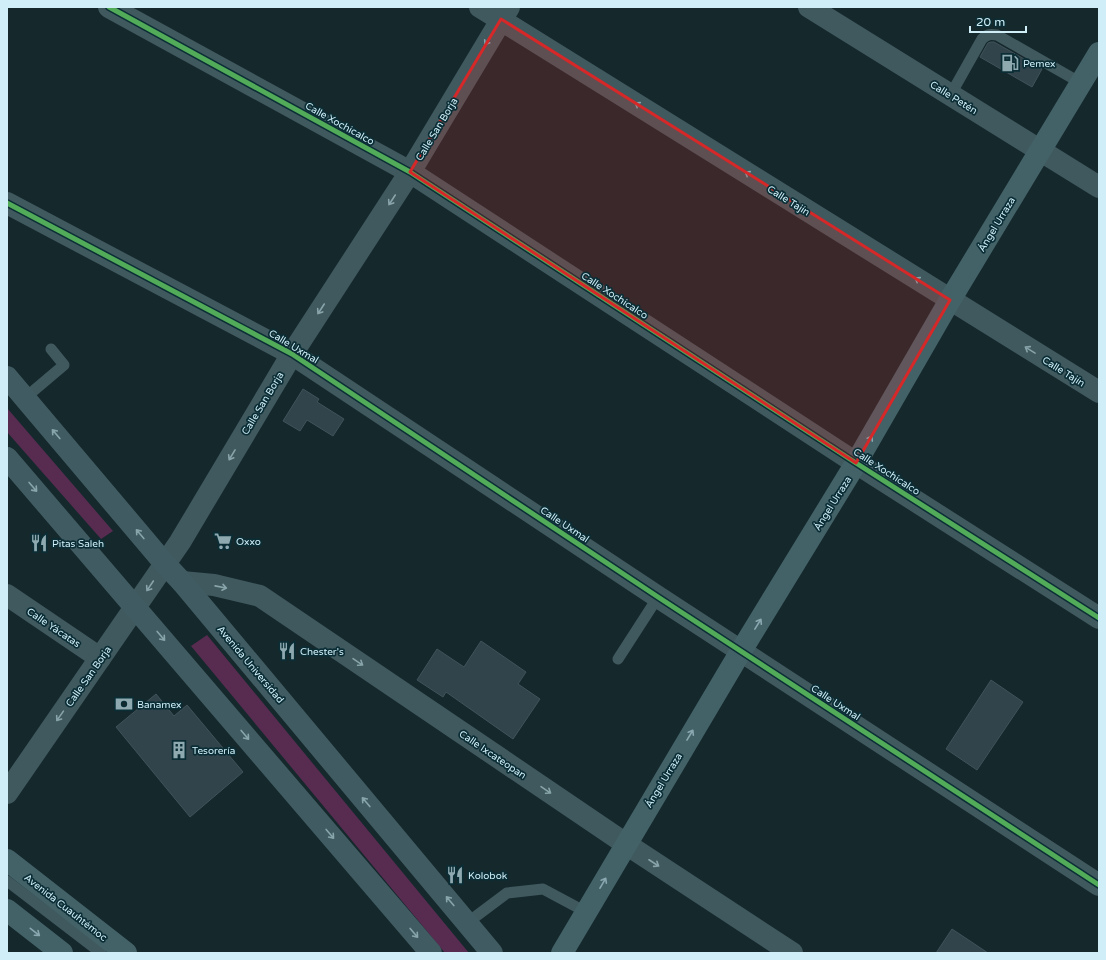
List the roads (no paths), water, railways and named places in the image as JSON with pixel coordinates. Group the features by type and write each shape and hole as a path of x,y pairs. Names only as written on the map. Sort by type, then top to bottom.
{"main road":[{"name":"Ángel Urraza","path":"562,953 741,651 856,463 950,300 1099,53"},
{"name":"Avenida Universidad","path":"7,377 165,564 182,582 492,953"},
{"path":"7,458 136,606 431,953"},
{"name":"Avenida Cuauhtémoc","path":"7,860 126,953"},
{"path":"7,910 62,953"}],"street":[{"name":"Calle Xochicalco","path":"109,7 410,172 856,463 1099,618"},
{"name":"Calle Tajín","path":"480,7 505,13 950,300 1099,392"},
{"name":"Calle Petén","path":"809,7 1099,187"},
{"name":"Calle San Borja","path":"7,793 180,542 292,354 410,172 505,13"},
{"name":"Calle Uxmal","path":"7,203 292,354 658,597 1099,885"},
{"name":"Calle Ixcateopan","path":"182,582 214,585 260,596 626,844 792,953"},
{"name":"Calle Yácatas","path":"7,595 100,658"}],"lane":[{"path":"951,94 982,40 986,35 992,34 997,35 1081,83"},
{"path":"25,398 64,365 51,349"},
{"path":"618,659 658,597"},
{"path":"7,881 101,953"},
{"path":"468,923 507,893 543,889 586,912"}],"place":[{"name":"Pemex","path":"1010,63"},
{"name":"Oxxo","path":"223,541"},
{"name":"Pitas Saleh","path":"39,543"},
{"name":"Chester's","path":"287,651"},
{"name":"Banamex","path":"124,704"},
{"name":"Tesorería","path":"179,750"},
{"name":"Kolobok","path":"455,875"}]}
